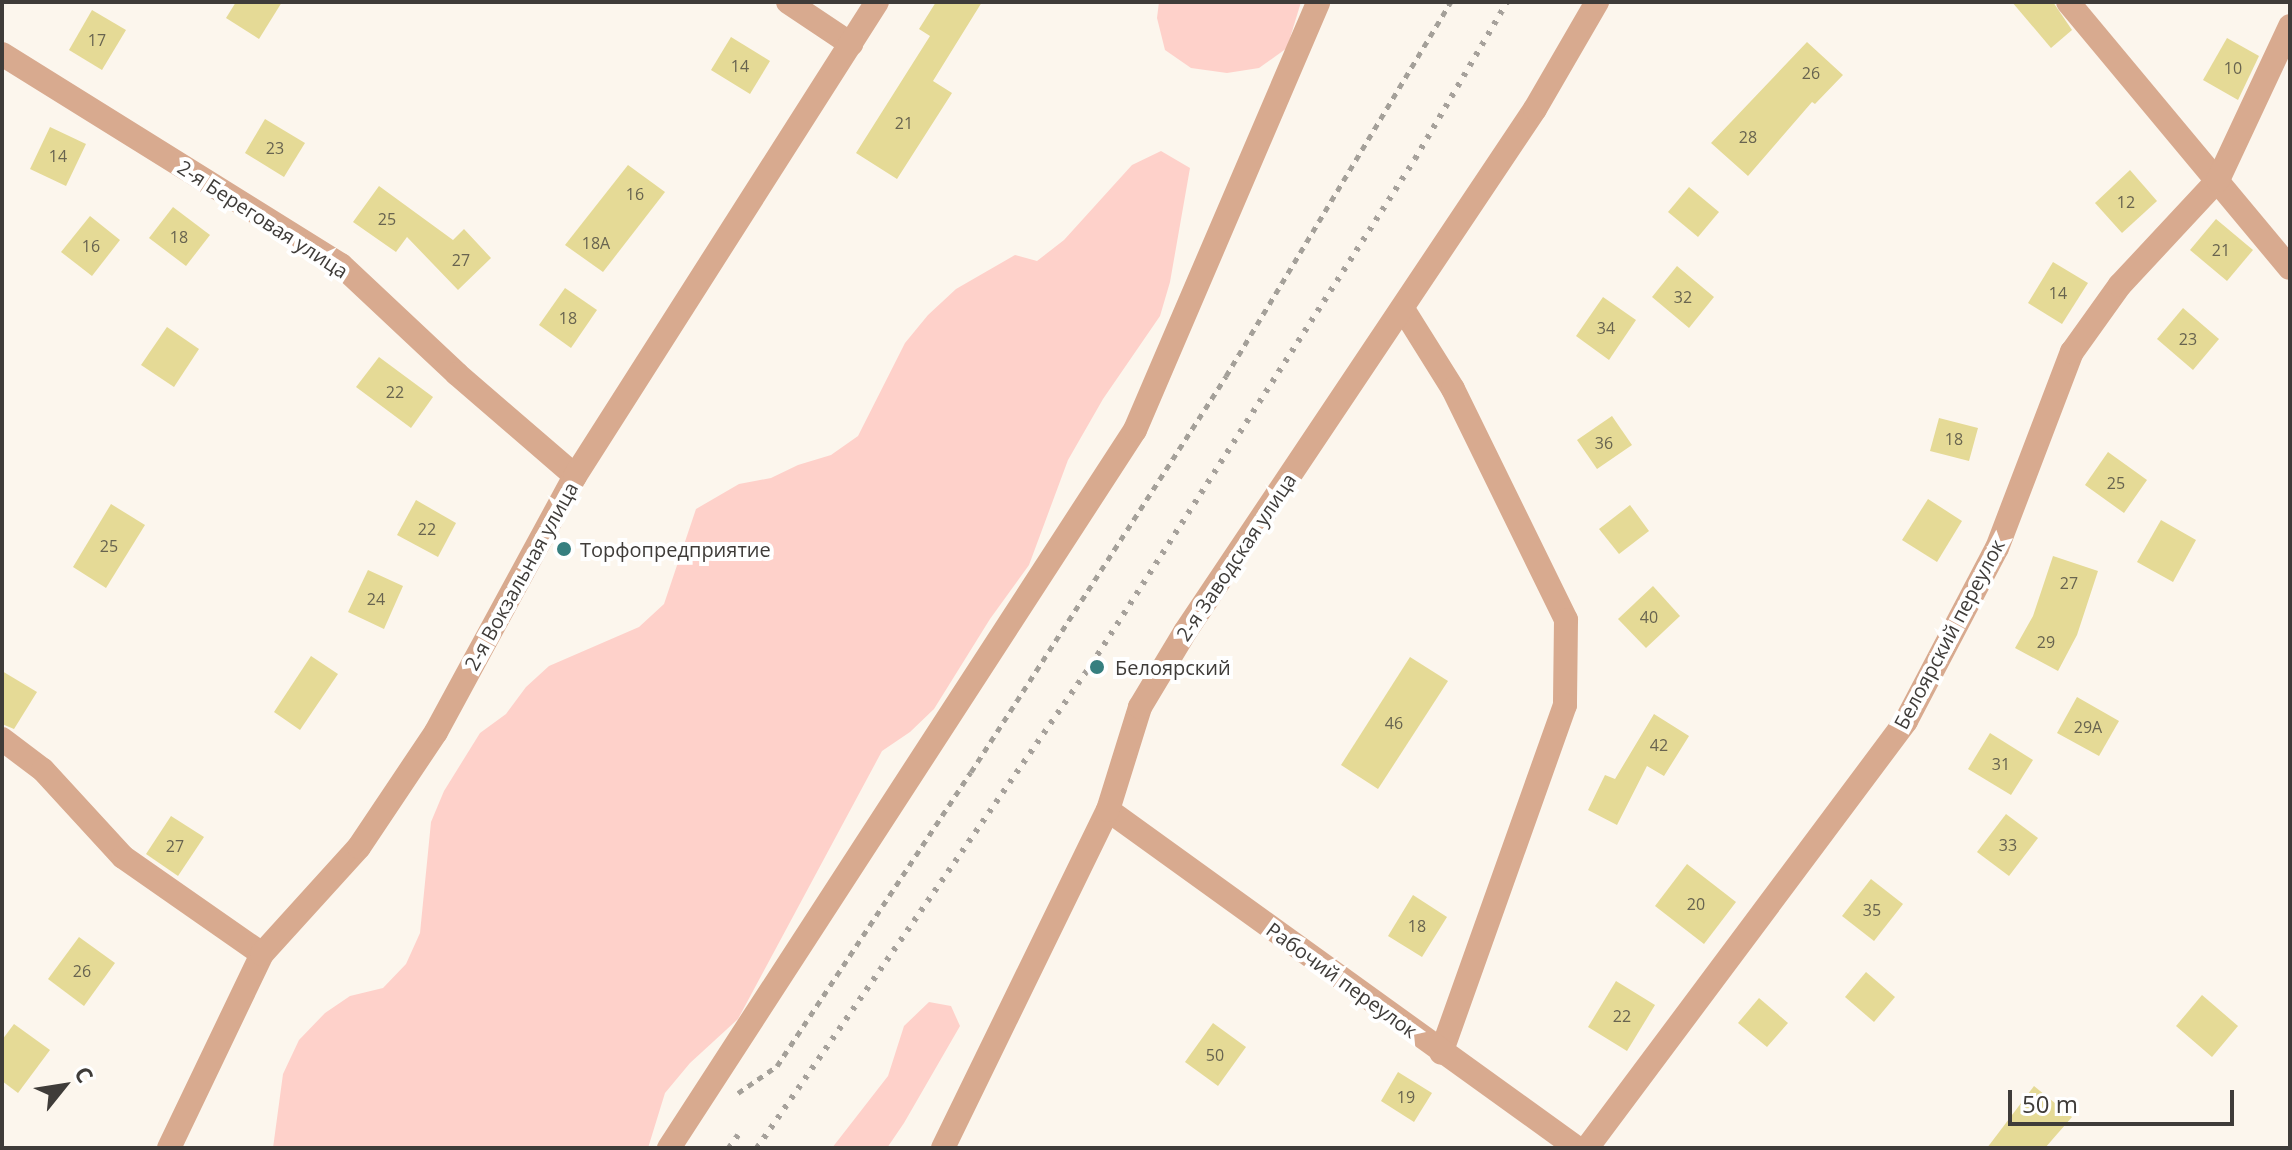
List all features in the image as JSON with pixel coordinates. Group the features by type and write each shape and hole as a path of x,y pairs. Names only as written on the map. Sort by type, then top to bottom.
{"street":[{"path":"788,2 851,44"},
{"name":"2-я Вокзальная улица","path":"169,1148 262,954 359,847 436,732 575,476 877,2"},
{"path":"669,1148 1135,430 1318,2"},
{"name":"2-я Заводская улица","path":"943,1148 1108,810 1140,707 1193,619 1535,109 1597,2"},
{"path":"2068,2 2290,268"},
{"name":"Белоярский переулок","path":"1587,1148 1906,721 1997,548 2072,352 2120,285 2218,180 2290,26"},
{"name":"2-я Береговая улица","path":"2,54 341,265 457,374 575,476"},
{"path":"1403,309 1453,389 1566,620 1565,705 1441,1053"},
{"path":"2,739 43,770 123,857 262,954"},
{"name":"Рабочий переулок","path":"1108,810 1441,1053 1577,1148"}],"path":[{"path":"726,1101 777,1066 874,919 1226,376 1451,2"}],"shaded area":[{"path":"1159,2 1301,2 1287,48 1259,68 1227,73 1191,68 1165,50 1157,18"},
{"path":"1161,151 1190,168 1170,282 1160,316 1103,399 1068,460 1029,565 990,619 934,709 910,732 882,751 738,1019 690,1063 665,1093 648,1148 273,1148 283,1074 299,1040 325,1013 350,996 383,988 406,964 420,933 431,822 444,791 480,733 506,714 526,687 549,666 639,627 664,604 696,509 739,484 771,478 798,465 831,455 858,436 905,343 928,315 956,289 1015,255 1037,261 1064,240 1132,165"},
{"path":"929,1002 951,1006 960,1026 904,1123 887,1148 832,1148 888,1076 904,1026"}],"building":[{"path":"236,2 282,2 259,39 226,18"},
{"path":"936,2 982,2 933,81 952,93 897,179 856,153 930,36 919,29"},
{"path":"2012,2 2053,2 2072,30 2051,48"},
{"path":"92,10 126,30 102,70 69,50"},
{"path":"731,37 770,61 750,94 711,70"},
{"path":"2227,38 2259,56 2238,100 2203,80"},
{"path":"1807,42 1843,75 1815,104 1812,102 1748,176 1711,143"},
{"path":"265,119 305,143 284,177 245,153"},
{"path":"50,127 86,144 66,186 30,169"},
{"path":"628,165 665,192 603,272 565,245"},
{"path":"2130,170 2157,201 2122,233 2095,203"},
{"path":"379,186 453,240 464,229 491,258 458,290 407,237 396,252 353,222"},
{"path":"1689,187 1719,212 1698,237 1668,212"},
{"path":"173,207 210,235 186,266 149,238"},
{"path":"90,216 120,240 92,276 61,252"},
{"path":"2216,219 2253,250 2227,281 2190,250"},
{"path":"2053,262 2088,283 2062,324 2028,303"},
{"path":"1677,266 1714,297 1689,328 1652,297"},
{"path":"565,288 597,310 571,348 539,325"},
{"path":"1603,297 1636,320 1609,360 1576,336"},
{"path":"2183,308 2219,339 2193,370 2157,339"},
{"path":"167,327 199,349 174,387 141,365"},
{"path":"379,357 433,397 411,428 356,387"},
{"path":"1612,416 1632,445 1597,469 1577,440"},
{"path":"1939,418 1978,428 1969,461 1930,451"},
{"path":"2108,452 2147,480 2124,513 2085,485"},
{"path":"1928,499 1962,521 1937,562 1902,540"},
{"path":"416,500 456,523 438,557 397,535"},
{"path":"111,504 145,525 106,588 73,567"},
{"path":"1630,505 1649,531 1619,554 1599,529"},
{"path":"2161,520 2196,540 2173,582 2137,562"},
{"path":"2053,556 2098,571 2077,635 2058,671 2015,648 2033,616"},
{"path":"368,570 403,586 384,629 348,612"},
{"path":"1653,586 1680,616 1646,648 1618,619"},
{"path":"311,656 338,674 300,730 274,712"},
{"path":"1410,657 1448,681 1378,789 1341,765"},
{"path":"2,671 37,692 14,729 2,724"},
{"path":"2077,697 2119,721 2099,756 2057,733"},
{"path":"1654,714 1689,736 1664,776 1647,766 1617,825 1588,810 1605,775 1615,779"},
{"path":"1990,733 2033,760 2011,795 1968,769"},
{"path":"2006,814 2038,838 2009,876 1977,852"},
{"path":"171,816 204,837 178,876 146,854"},
{"path":"1687,864 1736,902 1704,944 1655,906"},
{"path":"1871,879 1903,904 1874,941 1842,916"},
{"path":"1413,895 1447,917 1422,957 1388,936"},
{"path":"79,937 115,963 84,1006 48,979"},
{"path":"1866,972 1895,997 1874,1022 1845,997"},
{"path":"1616,981 1655,1005 1627,1051 1588,1027"},
{"path":"2202,995 2238,1026 2212,1057 2176,1026"},
{"path":"1759,998 1788,1023 1767,1047 1738,1023"},
{"path":"1213,1023 1246,1047 1218,1086 1185,1062"},
{"path":"14,1024 50,1050 18,1093 2,1081 2,1040"},
{"path":"1398,1072 1432,1093 1414,1122 1381,1101"},
{"path":"2034,1086 2072,1117 2045,1148 1987,1148"}],"railway":[{"path":"757,1148 1091,665 1415,159 1507,2"},
{"path":"729,1148 738,1135"}],"place":[{"name":"Торфопредприятие","path":"564,549"},
{"name":"Белоярский","path":"1097,667"}]}
